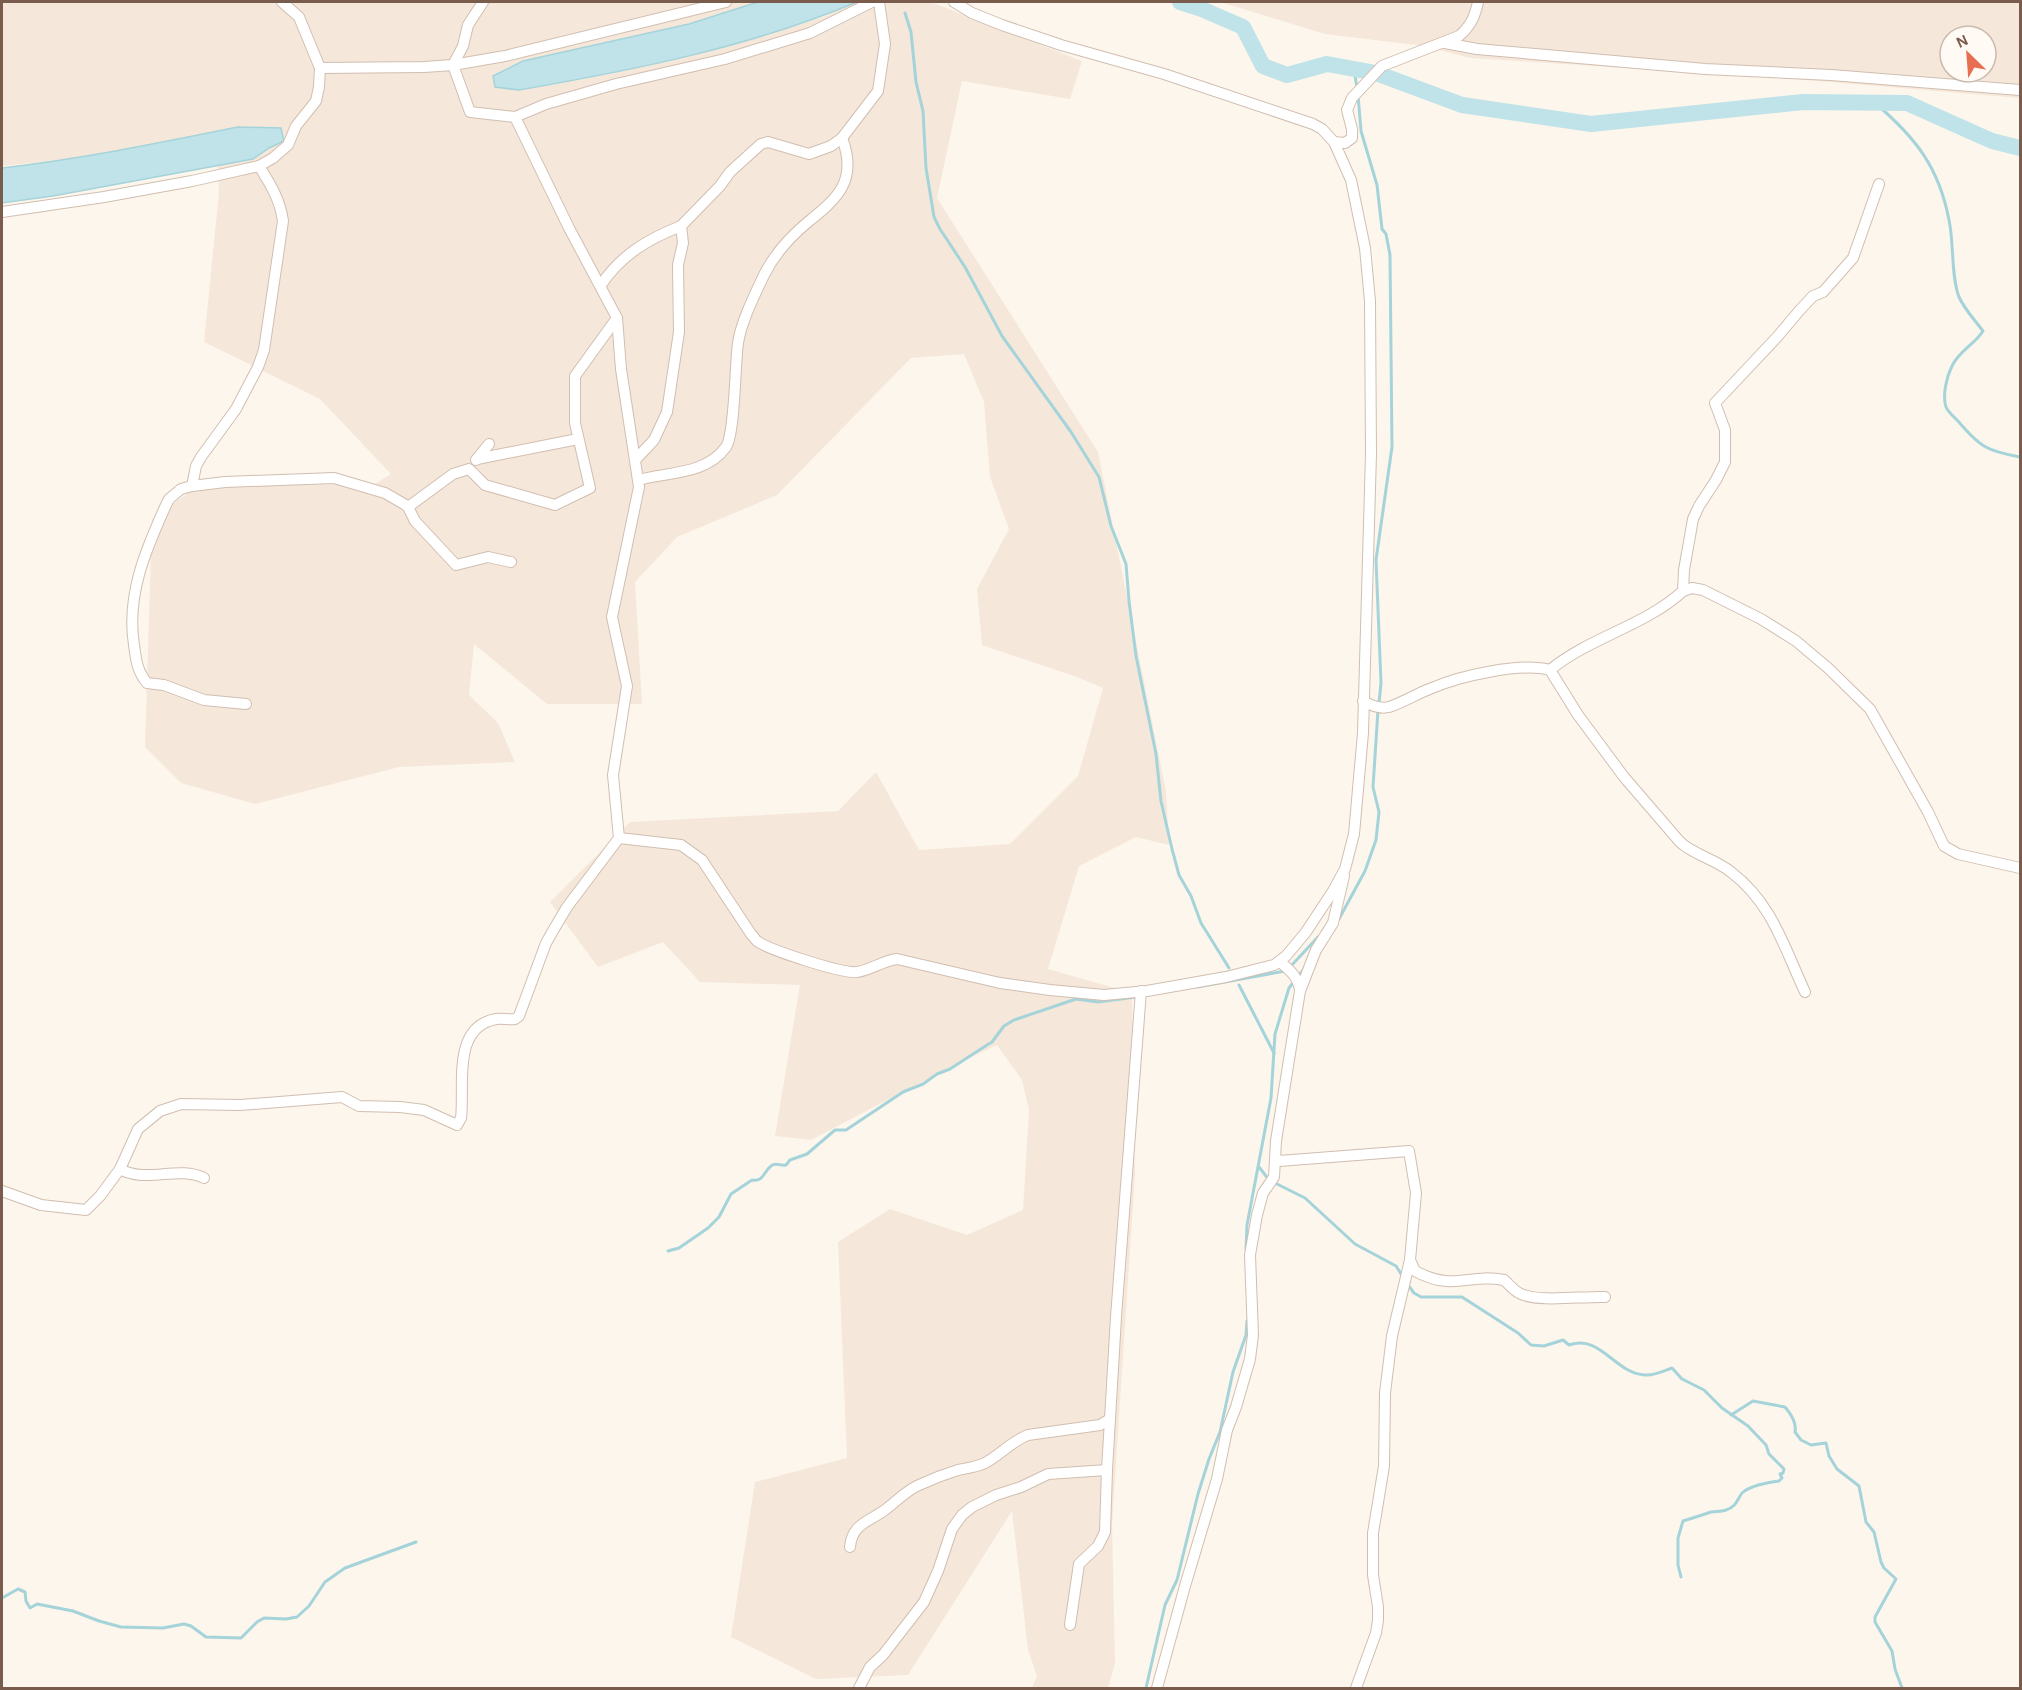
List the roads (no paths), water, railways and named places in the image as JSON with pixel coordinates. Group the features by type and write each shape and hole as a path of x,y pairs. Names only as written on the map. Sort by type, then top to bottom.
{"street":[{"path":"2,212 104,198 215,177 259,166 273,158 288,145 296,126 316,101 320,87 320,68 299,17 282,2"},
{"path":"483,2 468,25 463,46 453,65 470,112 515,117 546,104 606,87 725,59 810,33 872,2"},
{"path":"320,68 453,65 505,56 726,2"},
{"path":"601,285 613,268 628,254 681,226 720,186 730,172 761,144 768,142 809,154 831,146 842,138 878,91 885,44 879,2"},
{"path":"619,838 681,845 692,851 702,860 758,942 782,952 848,973 864,971 897,959 969,977 1050,990 1104,995 1226,977 1280,962 1298,945 1345,869 1351,852 1362,760 1371,465 1370,301 1365,248 1351,180 1334,141 1322,129 1312,124 1164,75 1022,32 972,13 954,2"},
{"path":"1334,141 1346,143 1352,138 1347,110 1352,99 1382,66 1459,36 1468,29 1473,21 1478,2"},
{"path":"1445,42 1477,49 1693,68 1831,75 2020,90"},
{"path":"2,1191 40,1205 50,1204 86,1210 120,1170 138,1130 160,1111 181,1104 201,1102 240,1105 342,1097 358,1106 424,1110 457,1125 461,1118 462,1067 469,1039 477,1029 489,1022 515,1019 519,1016 546,944 554,929 567,907 619,838 613,775 627,686 612,617 639,487 621,369 617,318 568,228 515,117"},
{"path":"638,480 680,473 695,468 710,461 728,444 738,340 773,259 807,223 828,208 843,188 847,157 842,138"},
{"path":"192,486 196,466 236,409 258,367 264,350 283,220 275,193 259,166"},
{"path":"1683,591 1684,570 1693,519 1725,462 1725,430 1715,404 1813,296 1823,292 1853,258 1879,184"},
{"path":"636,459 654,440 667,412 679,332 678,265 683,243 681,226"},
{"path":"469,469 485,485 555,505 590,488 575,423 575,376 617,318"},
{"path":"477,459 578,439"},
{"path":"408,507 453,474 469,469 489,444"},
{"path":"246,704 204,700 164,686 147,684 136,666 131,615 134,589 169,500 181,489 225,482 334,478 385,493 408,507 415,521 456,565 488,557 511,562"},
{"path":"1363,701 1370,705 1387,708 1435,686 1462,677 1531,667 1550,670 1585,646 1658,609 1683,591 1692,588 1703,590 1761,619 1796,641 1870,709 1916,790 1944,846 1958,854 2020,868"},
{"path":"1550,670 1605,753 1680,842 1688,849 1729,870 1741,879 1768,909 1805,992"},
{"path":"1157,1689 1217,1479 1227,1430 1250,1359 1253,1335 1250,1255 1260,1202 1274,1177 1276,1141 1300,990 1316,950 1333,923 1345,869"},
{"path":"1280,962 1295,975 1300,990"},
{"path":"1071,1625 1079,1564 1098,1546 1105,1532 1110,1419 1141,991"},
{"path":"1276,1158 1279,1161 1409,1151 1416,1193 1410,1260 1392,1336 1385,1393 1384,1466 1372,1533 1373,1575 1378,1620 1376,1633 1356,1689"},
{"path":"120,1170 143,1175 188,1173 204,1178"},
{"path":"1410,1260 1415,1271 1437,1281 1455,1282 1496,1278 1504,1280 1516,1292 1534,1298 1583,1296 1605,1298"},
{"path":"850,1547 852,1537 864,1521 880,1513 906,1492 919,1485 956,1470 984,1464 1020,1438 1028,1435 1100,1425 1110,1419"},
{"path":"859,1689 870,1667 883,1656 924,1602 938,1571 949,1536 956,1523 967,1511 983,1500 1021,1487 1048,1474 1107,1470"}],"water":[{"path":"758,2 857,2 775,32 691,55 519,90 495,87 493,76 523,61 689,24"},
{"path":"238,127 281,128 284,141 253,159 53,196 2,203 2,168 149,145"}],"waterway":[{"path":"1180,2 1243,27 1263,66 1287,75 1327,64 1376,73 1462,105 1591,124 1803,102 1907,103 1992,141 2020,148"},
{"path":"905,13 911,32 916,82 923,111 926,168 934,217 965,267 1002,336 1071,432 1099,477 1111,526 1126,564 1136,656 1156,754 1161,801 1172,849 1179,875 1191,896 1201,923 1229,968"},
{"path":"1354,69 1357,88"},
{"path":"1358,95 1361,131 1377,185 1382,229 1386,234 1390,255 1392,447 1376,560 1381,683 1379,703"},
{"path":"1875,103 1902,128 1932,169 1945,201 1949,220 1956,289 1967,310 1983,331 1952,366 1946,386 1946,407 1979,442 1992,450 2020,457"},
{"path":"1339,919 1365,871 1376,840 1379,812 1373,787 1378,710"},
{"path":"1290,967 1318,937"},
{"path":"1246,1249 1247,1225 1271,1098 1275,1034 1289,988 1304,969"},
{"path":"1197,987 1285,971"},
{"path":"1239,985 1274,1053"},
{"path":"668,1251 679,1248 708,1228 719,1217 731,1194 752,1180 759,1180 768,1168 776,1164 786,1165 790,1160 807,1154 835,1130 846,1130 903,1092 950,1069 992,1042 1004,1026 1014,1020 1076,999 1098,1002 1136,997"},
{"path":"1259,1167 1269,1180"},
{"path":"1275,1183 1305,1198 1355,1244 1396,1266 1403,1277"},
{"path":"1408,1285 1414,1293 1421,1297 1462,1297 1518,1333 1531,1345 1544,1346 1563,1340 1569,1345 1580,1343 1590,1345 1634,1373 1645,1375 1672,1368 1682,1379 1704,1390 1722,1408 1748,1426 1766,1445 1769,1454 1784,1469 1780,1474 1782,1478 1779,1481 1749,1488 1729,1509 1683,1521 1678,1538 1678,1565 1681,1577"},
{"path":"1146,1688 1165,1605 1177,1580 1198,1494 1220,1432 1233,1372 1246,1335 1247,1321"},
{"path":"1731,1415 1753,1401 1785,1407 1793,1419 1795,1432 1801,1440 1811,1445 1826,1443 1829,1456 1837,1469 1859,1486 1866,1522 1874,1532 1881,1562 1896,1579 1875,1617 1875,1622 1892,1651 1895,1669 1902,1688"},
{"path":"2,1598 18,1589 25,1592 30,1608 37,1604 73,1611 121,1627 163,1628 184,1624 191,1626 206,1637 241,1638 264,1618 297,1617 309,1606 325,1582 345,1568 416,1542"}]}
